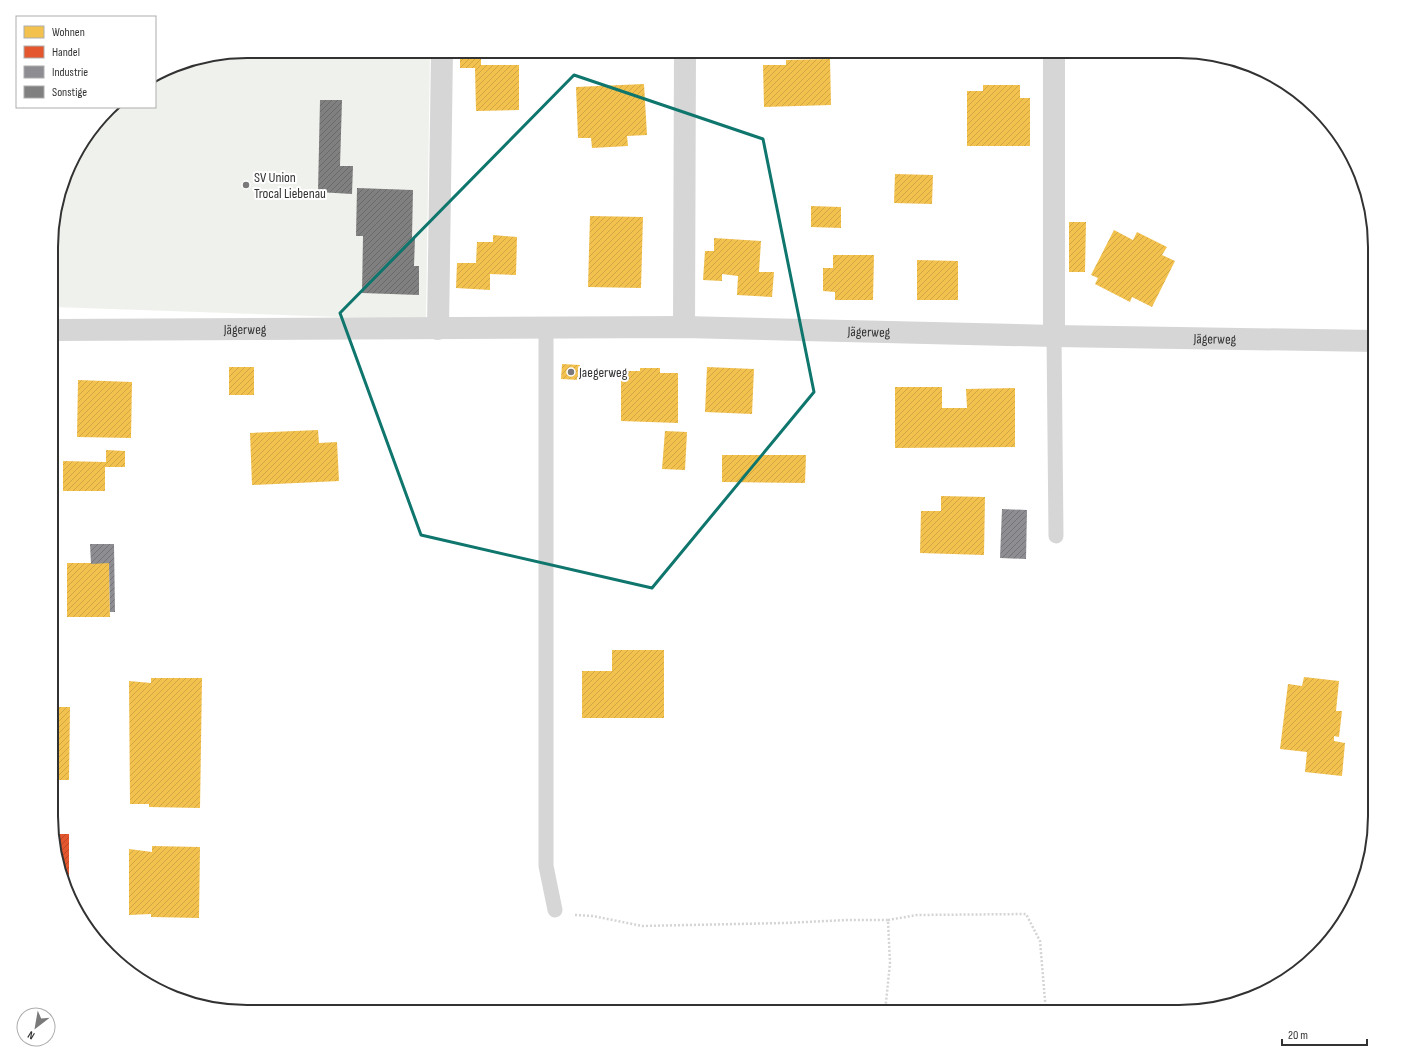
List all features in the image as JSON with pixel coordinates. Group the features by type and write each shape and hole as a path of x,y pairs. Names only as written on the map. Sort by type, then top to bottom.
{"street":[{"path":"438,328 442,58"},
{"path":"684,327 685,58"},
{"path":"1054,58 1054,336"},
{"name":"Jägerweg","path":"58,330 684,327 1054,336 1368,341"}],"lane":[{"path":"546,328 546,866 555,910"},
{"path":"1054,336 1056,536"}],"path":[{"path":"555,910 566,915 593,916 642,926 785,924 847,920 888,920 917,915 1026,914 1040,941 1045,1005"},
{"path":"886,1005 890,963 888,920"}],"highlighted area":[{"path":"574,75 763,139 814,392 652,588 421,535 340,313"}],"shaded area":[{"name":"SV Union Trocal Liebenau","path":"235,58 430,58 426,320 58,307 58,235 64,198 72,175 90,142 113,113 119,108 156,108 156,82 175,72 198,64"}],"building: Wohnen":[{"path":"460,58 481,58 481,65 519,65 519,110 476,111 475,68 460,68"},
{"path":"830,59 831,105 764,107 763,65 786,65 786,60"},
{"path":"644,84 647,135 627,136 628,146 592,148 591,138 578,138 576,87"},
{"path":"983,85 1020,85 1020,98 1030,98 1030,146 967,146 967,91 983,91"},
{"path":"895,174 933,175 932,204 894,203"},
{"path":"811,206 841,207 841,228 811,227"},
{"path":"590,216 643,217 641,288 588,287"},
{"path":"1069,222 1086,222 1085,272 1069,272"},
{"path":"1114,230 1133,240 1137,232 1167,247 1162,255 1175,261 1152,307 1132,297 1130,302 1095,284 1098,278 1091,275"},
{"path":"493,235 517,237 516,275 490,274 490,290 456,288 457,263 476,263 477,242 493,242"},
{"path":"714,238 761,241 759,272 774,272 772,297 737,295 738,276 722,274 722,281 703,280 705,251 714,251"},
{"path":"833,255 874,255 873,300 835,300 835,292 823,291 823,268 833,268"},
{"path":"917,260 958,261 958,300 917,300"},
{"name":"Jaegerweg","path":"562,364 580,365 580,380 561,379"},
{"path":"229,367 254,367 254,395 229,395"},
{"path":"707,367 754,369 752,414 705,412"},
{"path":"640,368 660,368 660,373 678,373 678,423 621,421 621,371 640,371"},
{"path":"78,380 132,382 131,438 77,437"},
{"path":"895,387 942,387 942,408 967,408 966,389 1015,388 1015,447 895,448"},
{"path":"318,430 319,443 337,442 339,481 252,485 250,433"},
{"path":"665,431 687,432 685,470 662,469"},
{"path":"106,450 125,451 125,467 105,467 105,491 63,491 63,461 106,462"},
{"path":"722,455 806,455 805,483 722,482"},
{"path":"941,496 985,497 984,555 920,553 921,511 941,511"},
{"path":"67,563 109,563 110,617 67,617"},
{"path":"612,650 664,650 664,718 582,718 582,671 612,671"},
{"path":"1304,677 1339,681 1336,711 1342,711 1339,737 1334,736 1334,741 1345,743 1342,776 1305,772 1307,752 1280,749 1288,684 1302,686"},
{"path":"151,678 202,678 200,808 149,807 149,804 130,804 129,681 151,683"},
{"path":"58,707 70,707 69,780 58,780"},
{"path":"152,846 200,847 199,918 151,917 151,914 129,915 129,849 152,852"}],"building: Handel":[{"path":"59,834 69,834 69,879 64,865"}],"building: Industrie":[{"path":"1002,509 1027,510 1026,559 1000,558"},
{"path":"90,544 114,544 115,612 110,612 109,563 91,564"}],"building: Sonstige":[{"path":"320,100 342,100 340,166 353,166 352,194 318,192"},
{"path":"357,188 413,190 412,238 415,238 414,266 419,266 419,295 362,293 363,236 356,236"}],"place":[{"name":"SV Union Trocal Liebenau","path":"246,185"},
{"name":"Jaegerweg","path":"571,372"}]}
